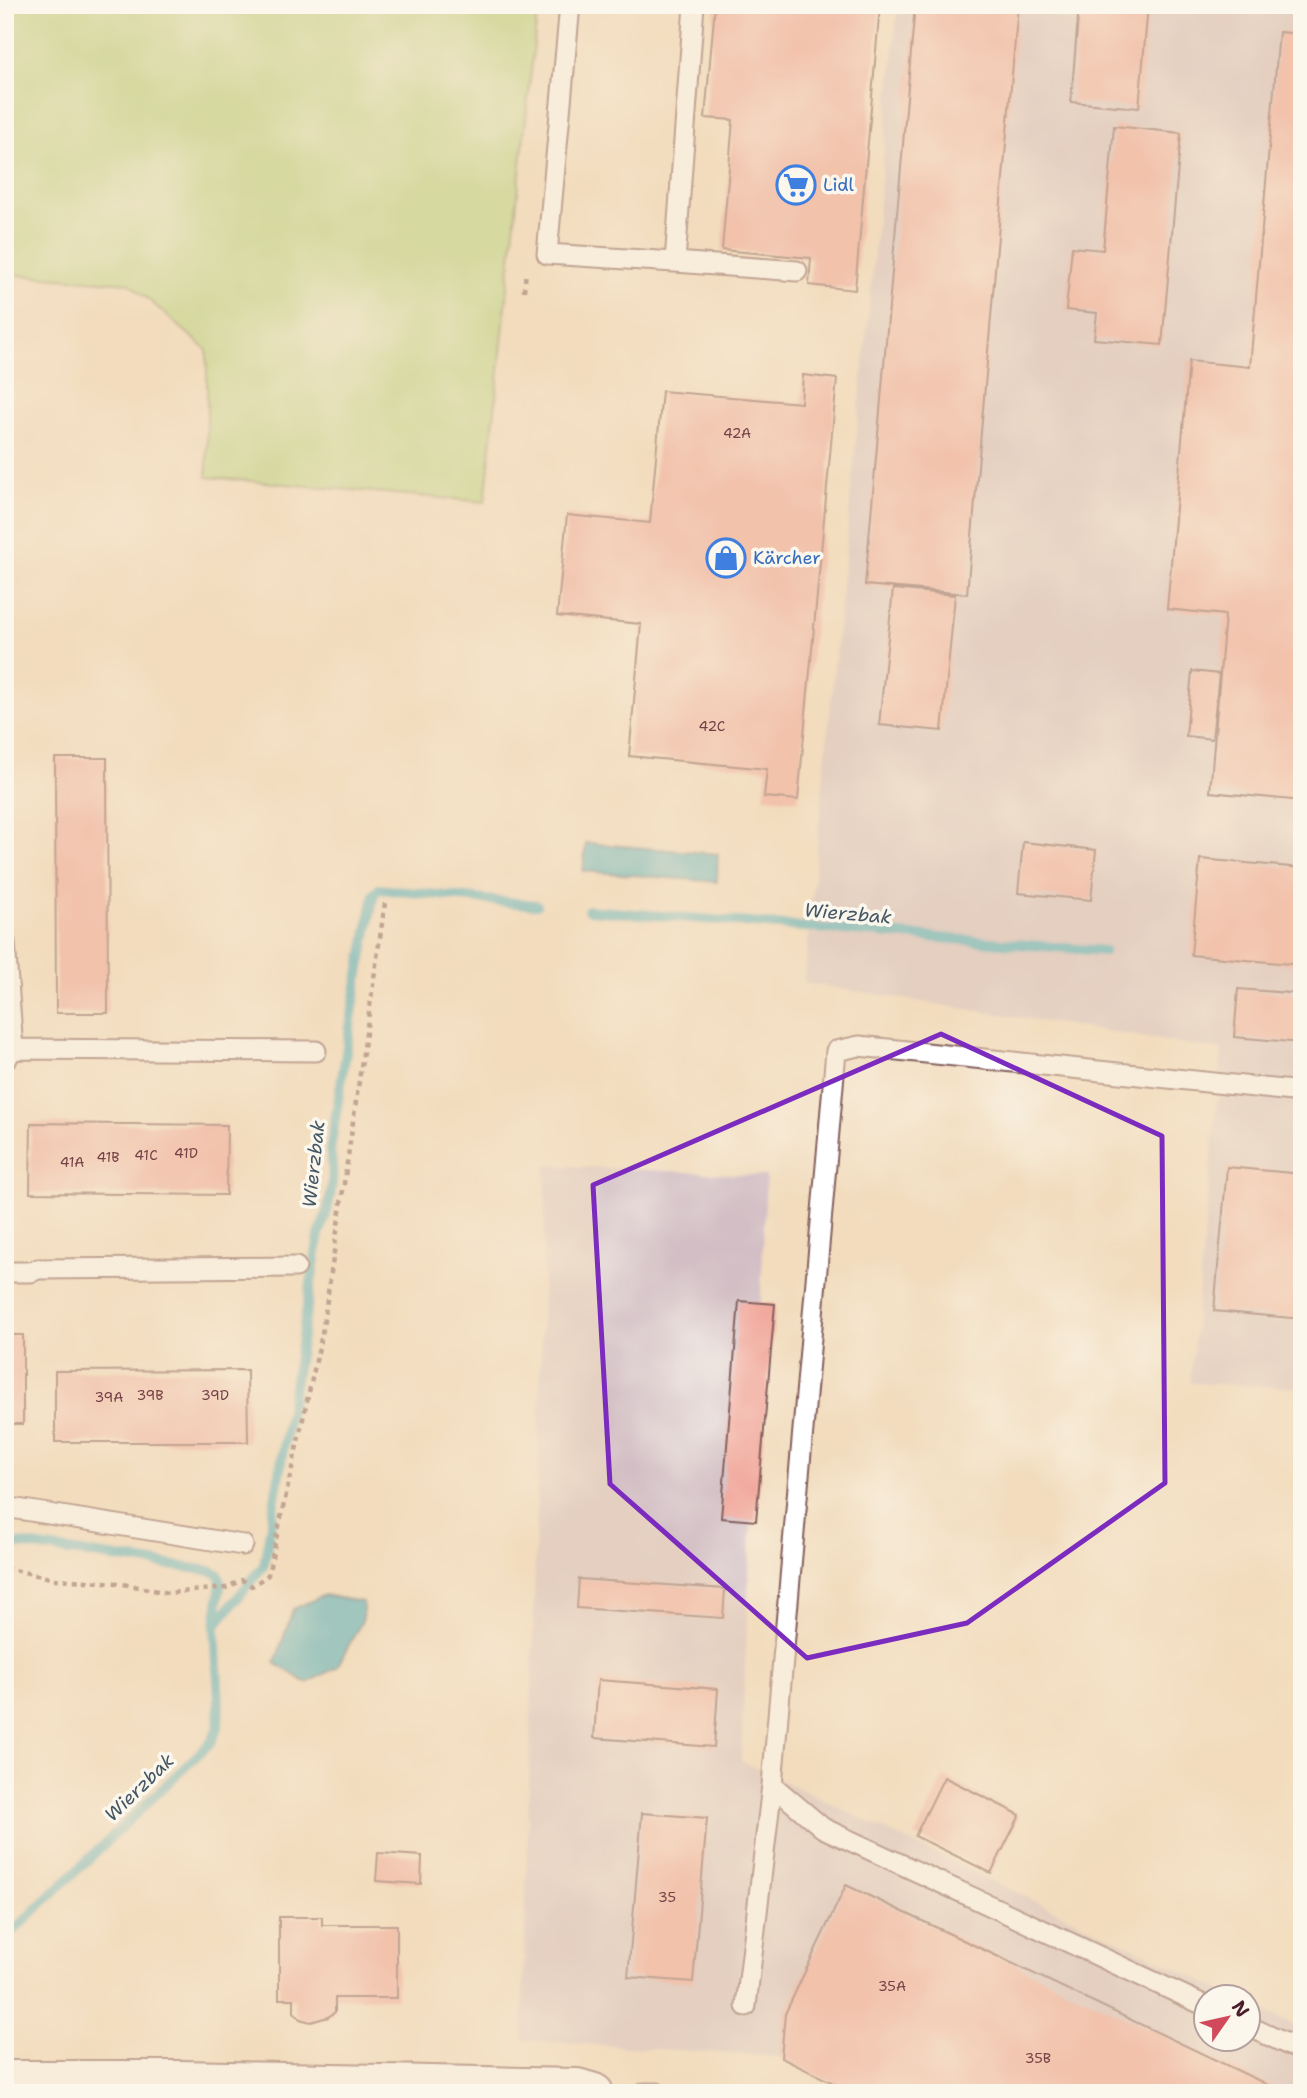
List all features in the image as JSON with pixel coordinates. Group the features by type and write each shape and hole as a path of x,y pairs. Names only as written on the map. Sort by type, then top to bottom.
{"street":[{"path":"5,2080 179,2086 577,2088 594,2093"}],"lane":[{"path":"570,5 547,254 797,271"},
{"path":"675,262 694,5"},
{"path":"5,942 9,1055 316,1051"},
{"path":"746,2006 772,1785 836,1051 859,1046 1302,1092"},
{"path":"5,1272 31,1272 38,1269 296,1267"},
{"path":"5,1507 243,1545"},
{"path":"772,1785 823,1828 1192,1999"},
{"path":"1262,2032 1302,2051"},
{"path":"645,2093 657,2093"}],"path":[{"path":"5,1568 55,1579 118,1583 168,1592 226,1588 242,1580 252,1586 268,1575 322,1334 385,903"}],"highlighted area":[{"path":"941,1034 1162,1136 1165,1483 967,1623 807,1658 610,1484 593,1185"}],"shaded area":[{"path":"898,5 1302,5 1302,1388 1190,1383 1222,1050 804,983"},
{"path":"546,1165 766,1176 741,1761 1205,1982 1192,1982 1192,2052 1262,2052 1262,2010 1302,2029 1302,2093 851,2093 779,2057 522,2040"}],"green space":[{"path":"5,5 538,5 485,502 207,477 207,350 129,283 5,274"}],"water":[{"path":"586,843 718,854 717,882 583,871"},
{"path":"324,1595 363,1602 363,1619 337,1667 307,1683 275,1663 293,1609"}],"building":[{"name":"Lidl","path":"715,5 880,5 855,290 809,285 811,258 722,250 733,120 705,118"},
{"path":"915,5 1018,5 967,594 865,585"},
{"path":"1079,5 1148,5 1139,108 1071,102"},
{"path":"1279,32 1302,34 1302,801 1210,792 1225,615 1167,609 1189,361 1250,367"},
{"path":"1114,126 1181,133 1162,345 1094,339 1097,313 1066,310 1072,247 1103,250"},
{"path":"803,375 837,379 798,800 764,797 767,769 629,756 641,624 557,616 567,515 650,523 662,391 801,403"},
{"path":"893,589 955,595 942,731 879,725"},
{"path":"1192,671 1219,674 1212,739 1186,736"},
{"path":"55,758 107,758 108,1013 56,1013"},
{"path":"1023,842 1096,850 1091,900 1018,893"},
{"path":"1200,859 1302,868 1302,965 1191,955"},
{"path":"1238,989 1302,994 1302,1043 1234,1037"},
{"path":"31,1123 227,1125 226,1195 30,1193"},
{"path":"1227,1167 1302,1174 1302,1319 1214,1311"},
{"path":"739,1301 775,1304 756,1521 721,1518"},
{"path":"5,1335 23,1335 23,1424 5,1424"},
{"path":"247,1370 248,1442 55,1442 55,1371"},
{"path":"579,1579 725,1589 723,1618 577,1608"},
{"path":"598,1680 718,1689 714,1747 594,1738"},
{"path":"944,1777 1020,1815 991,1873 915,1836"},
{"path":"642,1813 707,1818 693,1982 628,1977"},
{"path":"378,1853 422,1856 421,1884 376,1881"},
{"path":"846,1885 1192,2049 1192,2052 1198,2052 1285,2093 854,2093 781,2058 785,2014"},
{"path":"279,1917 322,1917 322,1925 397,1925 397,1998 335,1998 335,2012 328,2017 311,2022 300,2019 294,2012 294,1999 279,1999"}],"waterway":[{"name":"Wierzbak","path":"215,1626 264,1565 319,1235 331,1194 333,1172 330,1151 374,894 379,889 537,905"},
{"name":"Wierzbak","path":"588,910 1104,951"},
{"name":"Wierzbak","path":"5,1542 212,1571 218,1574 221,1581 215,1626 218,1728 211,1742 5,1939"}],"place":[{"name":"Lidl","path":"796,185"},
{"name":"Kärcher","path":"726,558"}]}
